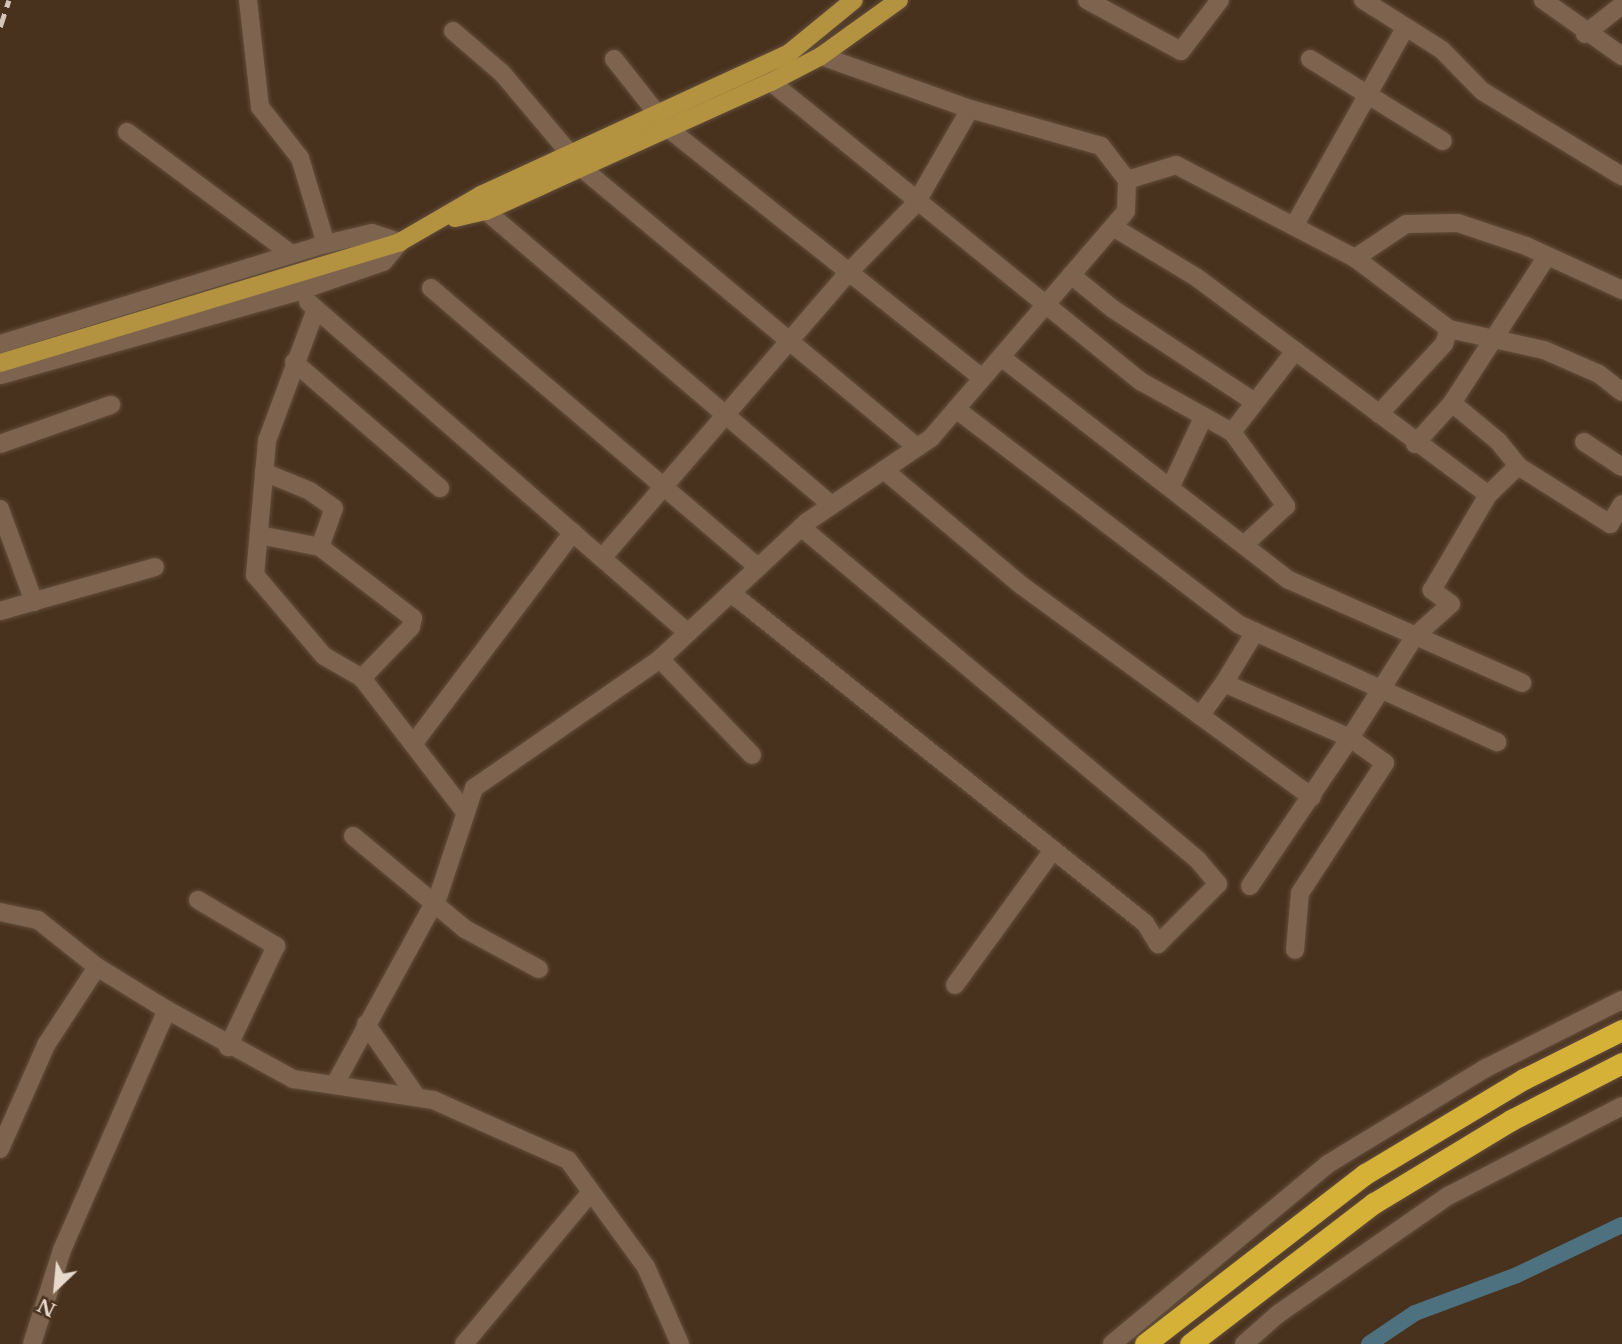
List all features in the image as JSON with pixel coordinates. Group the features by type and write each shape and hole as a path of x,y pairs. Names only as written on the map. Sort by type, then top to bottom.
{"highway":[{"path":"1145,1344 1365,1174 1524,1079 1622,1030"},
{"path":"1190,1344 1385,1196 1511,1120 1622,1063"}],"main road":[{"path":"444,220 486,211 578,162 664,122 788,54 854,0"},
{"path":"664,122 771,82 821,57 899,0"},
{"path":"0,363 401,242 444,220 481,195 578,162"}],"street":[{"path":"248,0 260,107 300,158 326,244"},
{"path":"1087,0 1181,51 1220,0"},
{"path":"1363,0 1442,50 1482,91 1622,176"},
{"path":"1543,0 1585,34 1622,56"},
{"path":"1585,34 1622,5"},
{"path":"1294,226 1405,28"},
{"path":"453,31 502,73 578,162 790,343 917,447"},
{"path":"336,1082 433,905 474,789 660,659 801,527 917,447 956,409 1126,211 1127,180 1101,146 970,109 821,57"},
{"path":"1310,58 1369,90 1443,141"},
{"path":"614,59 664,122 982,378"},
{"path":"771,82 916,203 1142,382 1232,432 1286,506 1245,544"},
{"path":"602,558 849,272 916,203 970,109"},
{"path":"127,132 291,254"},
{"path":"1127,180 1176,165 1355,258 1449,329 1544,350 1599,374 1622,392"},
{"path":"486,211 832,505"},
{"path":"1355,258 1406,224 1458,223 1547,256 1622,290"},
{"path":"1113,227 1196,277 1415,444 1488,495"},
{"path":"0,375 296,292 383,262 401,242 372,233 326,244 2,340"},
{"path":"1415,444 1452,404 1547,256"},
{"path":"1072,275 1113,309 1253,401"},
{"path":"431,288 758,567"},
{"path":"296,292 688,633"},
{"path":"316,309 294,362 267,441 255,575 324,656 362,678 466,813"},
{"path":"1379,414 1444,344 1449,329"},
{"path":"1232,432 1253,401 1295,351"},
{"path":"1001,357 1289,580 1522,683"},
{"path":"294,362 440,488"},
{"path":"1452,404 1498,441 1518,466 1610,524 1622,503"},
{"path":"0,444 111,405"},
{"path":"956,409 1255,632 1497,742"},
{"path":"1171,486 1204,416"},
{"path":"1584,442 1622,467"},
{"path":"1251,886 1312,797 1379,688 1415,636 1451,604 1432,590 1488,495 1518,466"},
{"path":"884,470 1021,585 1312,797"},
{"path":"264,472 310,491 334,508 320,547"},
{"path":"0,509 34,602"},
{"path":"731,593 1145,923 1158,944 1218,884 1198,860 801,527"},
{"path":"414,743 573,532"},
{"path":"258,535 320,547 413,618 411,627 362,678"},
{"path":"0,611 155,567"},
{"path":"1200,716 1255,632"},
{"path":"660,659 752,755"},
{"path":"1224,683 1350,738 1385,763 1300,893 1295,950"},
{"path":"353,836 433,905 539,969"},
{"path":"956,985 1053,850"},
{"path":"198,900 276,947 228,1046"},
{"path":"0,912 38,920 97,967 228,1046 293,1079 336,1082 417,1097 568,1160 646,1267 680,1344"},
{"path":"0,1149 46,1045 97,967"},
{"path":"1112,1344 1328,1164 1486,1068 1622,1000"},
{"path":"32,1344 62,1250 167,1010"},
{"path":"366,1024 417,1097"},
{"path":"1244,1344 1278,1314 1448,1196 1622,1106"},
{"path":"464,1344 591,1192"}],"waterway":[{"path":"1369,1344 1415,1313 1517,1275 1622,1225"}],"railway":[{"path":"0,27 9,0"}]}
